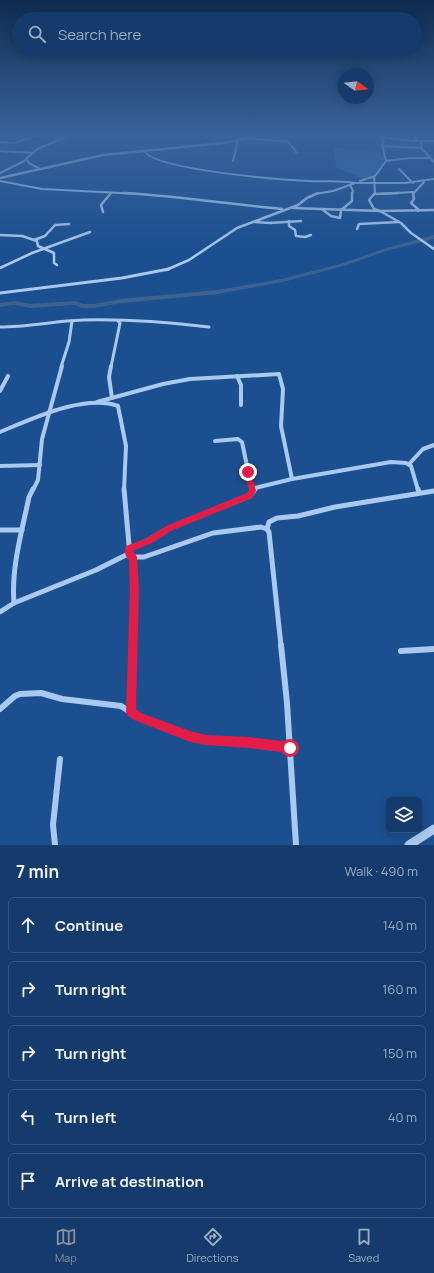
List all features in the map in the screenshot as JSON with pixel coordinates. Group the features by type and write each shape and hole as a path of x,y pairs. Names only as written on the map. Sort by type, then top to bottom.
{"street":[{"path":"0,178 18,173"},
{"path":"238,173 291,180 356,183 398,184 424,182 434,179"},
{"path":"0,293 122,278 166,270 189,260 229,232 298,205 316,193 333,191 374,177 377,173"},
{"path":"403,173 413,183"},
{"path":"374,177 375,194"},
{"path":"0,181 45,190 80,190 159,195 275,209 290,208 380,212 434,210"},
{"path":"424,182 420,188 414,192 375,194 369,200 374,209 399,222 434,250"},
{"path":"398,184 402,190 401,192"},
{"path":"323,210 337,219 340,217 341,210 352,201 351,197 353,191 350,185"},
{"path":"103,212 101,205 111,192"},
{"path":"414,192 414,199 411,203 416,206 418,211"},
{"path":"289,221 289,226 295,230 296,236 305,237 311,235"},
{"path":"253,222 270,223 301,221"},
{"path":"357,230 359,224 399,222"},
{"path":"34,240 45,236 55,225 69,224"},
{"path":"0,268 44,249 90,232"},
{"path":"0,235 22,236 34,240 37,242 38,246 54,254 54,263 57,265"},
{"path":"112,398 109,377 120,323 118,320"},
{"path":"0,327 23,327 72,321 118,320 173,323 209,327"},
{"path":"14,603 13,592 17,554 29,497 38,480 42,439 68,342 72,321"},
{"path":"0,432 49,413 170,383 202,378 280,374 283,389 281,426 292,479"},
{"path":"0,391 8,376"},
{"path":"237,376 241,380 241,405"},
{"path":"97,402 111,402 118,406 121,424 126,438 124,492 134,589 131,712"},
{"path":"215,441 238,439 242,442 252,491"},
{"path":"409,464 423,449 434,445"},
{"path":"129,549 150,540 169,528 250,496 255,488 292,479 391,462 409,464"},
{"path":"409,464 412,468 419,492"},
{"path":"0,466 40,465"},
{"path":"296,845 286,696 267,529 269,522 277,518 419,492 434,491"},
{"path":"0,612 14,603 96,570 126,555 131,557 146,557 213,533 261,527 267,529"},
{"path":"0,530 22,530"},
{"path":"401,651 434,650"},
{"path":"0,709 15,696 20,694 49,694 62,699 121,706 138,717 190,736 206,740 248,742 290,748"},
{"path":"55,845 53,825 60,759"},
{"path":"409,845 434,829"}],"shaded area":[{"path":"350,173 376,173 376,174 363,179"}],"waterway":[{"path":"0,305 15,303 30,306 75,303 82,306 94,306 121,301 218,292 281,281 342,265 388,249 434,237"}],"route":[{"path":"248,472 252,491 250,496 169,528 150,540 129,549 130,556 133,557 134,589 131,712 138,717 190,736 206,740 248,742 290,748"}]}
